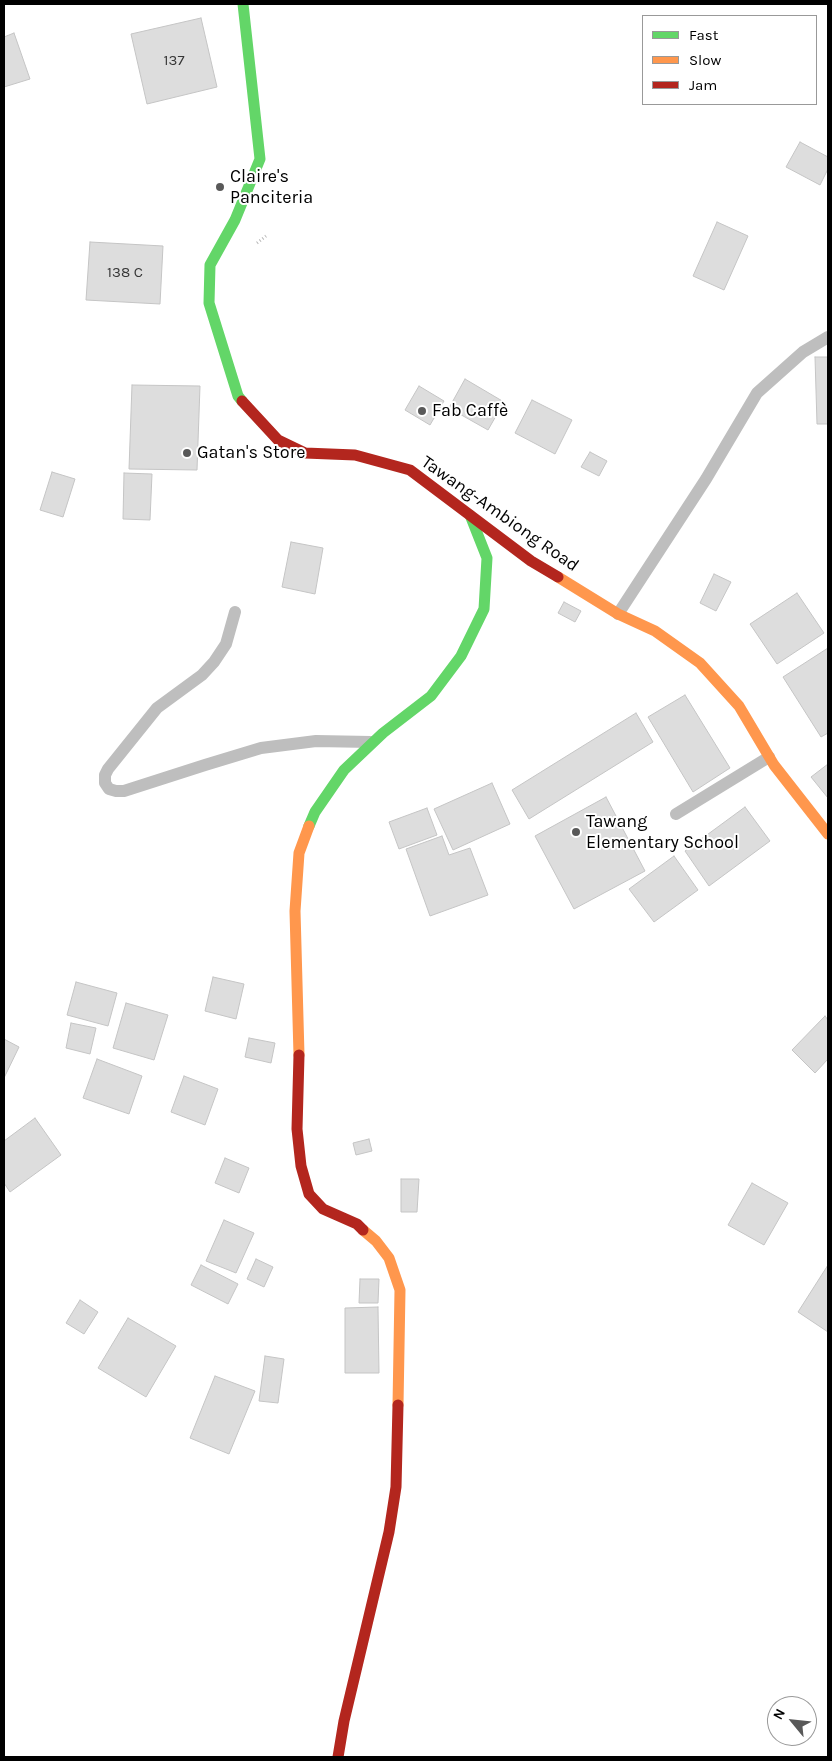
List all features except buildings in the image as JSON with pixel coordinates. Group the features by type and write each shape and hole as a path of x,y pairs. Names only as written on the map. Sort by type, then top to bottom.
{"street":[{"name":"Tawang-Ambiong Road","path":"243,4 260,159 235,220 210,265 209,303 238,396 278,440 305,454 355,455 410,470 531,561 618,614 654,631 700,663 739,706 768,756 828,834"},
{"path":"338,1757 344,1722 389,1532 396,1487 400,1290 389,1258 376,1241 357,1224 323,1209 309,1194 301,1166 297,1128 299,1055 295,911 299,853 315,812 344,770 383,732 431,696 461,656 484,609 487,558 470,515"}],"lane":[{"path":"618,614 706,479 757,393 803,352 828,337"},
{"path":"235,612 226,644 214,662 202,675 157,708 105,775 105,783 109,789 124,791 261,748 316,741 374,742"},
{"path":"676,814 768,756"}],"traffic: fast":[{"path":"242,401 238,396 209,303 210,265 235,220 260,159 243,4"},
{"path":"309,826 315,812 344,770 383,733 431,696 461,656 484,609 487,558 470,515"}],"traffic: slow":[{"path":"558,577 618,614 655,631 700,663 739,706 774,765 828,834"},
{"path":"299,1055 295,911 299,853 309,826"},
{"path":"363,1230 376,1241 389,1258 400,1290 398,1405"}],"traffic: jam":[{"path":"242,401 278,440 305,453 355,455 410,470 531,561 558,577"},
{"path":"299,1055 297,1129 301,1166 309,1194 323,1209 357,1224 363,1230"},
{"path":"338,1757 344,1721 389,1532 396,1487 398,1405"}],"place":[{"name":"Claire's Panciteria","path":"220,187"},
{"name":"Fab Caffè","path":"422,411"},
{"name":"Gatan's Store","path":"187,453"},
{"name":"Tawang Elementary School","path":"576,832"}]}
